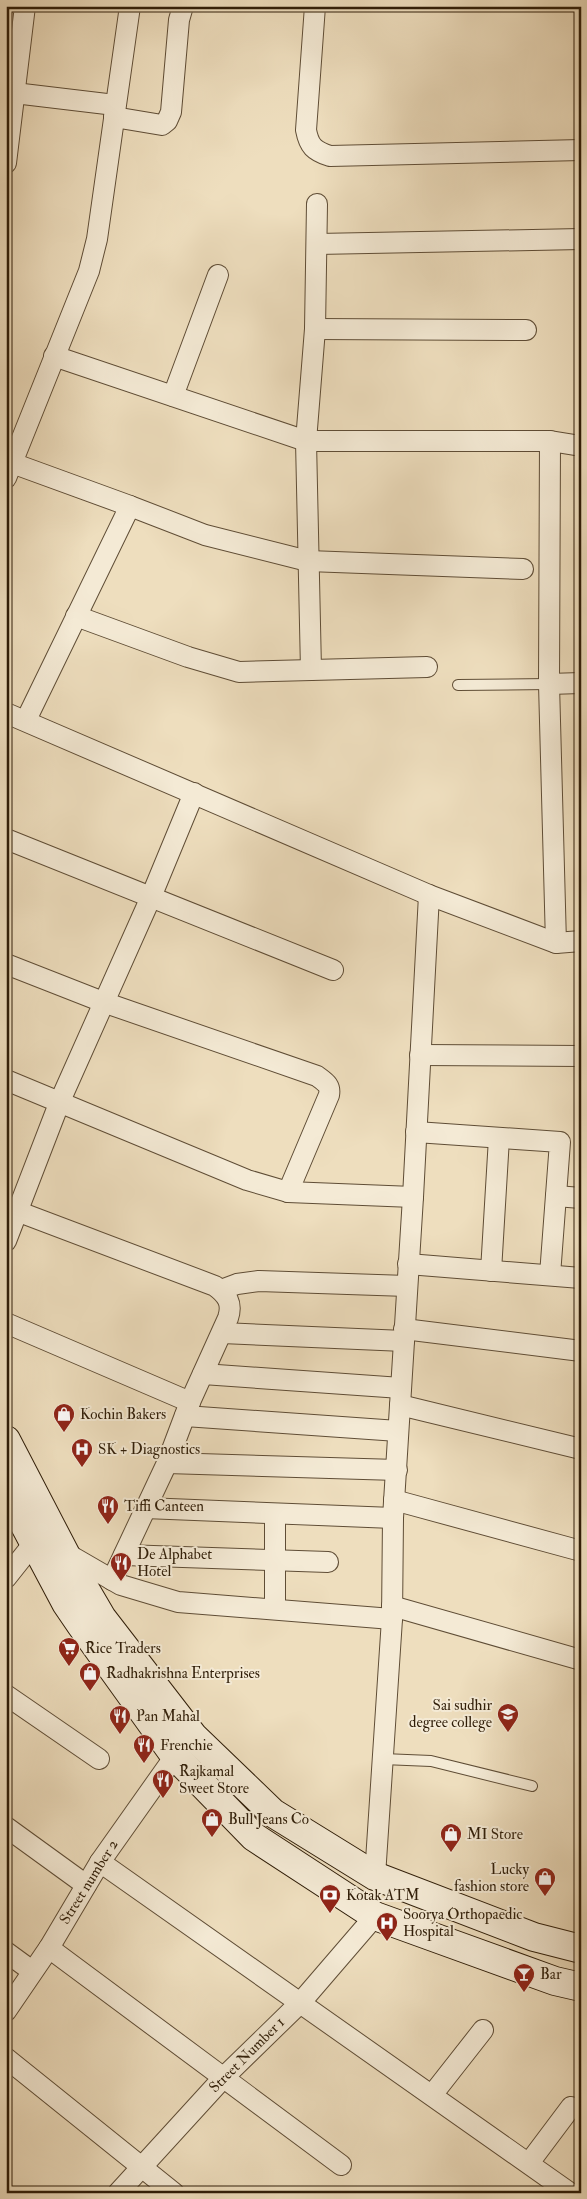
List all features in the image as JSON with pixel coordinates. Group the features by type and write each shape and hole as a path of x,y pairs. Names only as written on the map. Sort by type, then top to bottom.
{"main road":[{"path":"6,1440 63,1551 102,1618 193,1736 273,1813 375,1876 534,1937 581,1950"},
{"path":"6,1490 66,1603 175,1756 254,1837 375,1916 555,1980 581,1987"}],"street":[{"path":"6,164 11,93 25,6"},
{"path":"130,6 97,239 88,272 9,471 130,506 205,535 308,561 522,569"},
{"path":"11,93 114,111 162,125 167,121 171,112 179,20 182,6"},
{"path":"315,6 306,130 308,141 315,151 330,156 340,156 581,150"},
{"path":"311,670 306,441 315,329 317,204"},
{"path":"317,244 581,240"},
{"path":"173,396 218,275"},
{"path":"315,329 526,330"},
{"path":"54,356 306,441 550,441 581,446"},
{"path":"550,441 549,684 556,943"},
{"path":"26,720 130,506"},
{"path":"76,616 239,672 427,668"},
{"path":"549,684 581,684"},
{"path":"6,713 429,895 556,943 581,941"},
{"path":"6,1241 12,1209 151,897 194,793"},
{"path":"6,839 333,970"},
{"path":"375,1876 392,1613 398,1431 429,895"},
{"path":"6,964 103,1002 317,1076 328,1083 329,1096 288,1192"},
{"path":"420,1054 581,1056"},
{"path":"6,1080 248,1180 288,1192 413,1197"},
{"path":"416,1132 560,1142 550,1276"},
{"path":"491,1271 499,1138"},
{"path":"556,1196 581,1198"},
{"path":"12,1209 215,1286 228,1296 230,1313 222,1333 188,1409 167,1463 112,1580"},
{"path":"408,1264 581,1278"},
{"path":"221,1290 237,1284 259,1281 407,1286"},
{"path":"6,1323 188,1409 398,1431"},
{"path":"222,1333 404,1335 581,1351"},
{"path":"203,1374 401,1396 581,1449"},
{"path":"167,1463 397,1470"},
{"path":"145,1508 275,1514 394,1509 581,1551"},
{"path":"275,1514 275,1608"},
{"path":"6,1578 33,1544"},
{"path":"63,1551 112,1580 134,1590 178,1602 392,1613 581,1660"},
{"path":"124,1555 328,1562"},
{"path":"6,1695 98,1759"},
{"name":"Street number 2","path":"6,2011 49,1948 100,1862 175,1756"},
{"path":"6,1827 86,1886"},
{"path":"100,1862 570,2193"},
{"name":"Street Number 1","path":"118,2193 223,2078 301,2002 375,1916"},
{"path":"49,1948 341,2164"},
{"path":"6,1952 32,1971"},
{"path":"432,2094 483,2030"},
{"path":"6,2058 174,2193"},
{"path":"529,2163 571,2107"}],"lane":[{"path":"458,685 549,684"},
{"path":"383,1759 431,1761 532,1786"}],"place":[{"name":"Kochin Bakers","path":"64,1433"},
{"name":"SK + Diagnostics","path":"82,1468"},
{"name":"Tiffi Canteen","path":"108,1525"},
{"name":"De Alphabet Hotel","path":"121,1582"},
{"name":"Rice Traders","path":"69,1667"},
{"name":"Radhakrishna Enterprises","path":"90,1692"},
{"name":"Sai sudhir degree college","path":"508,1733"},
{"name":"Pan Mahal","path":"120,1735"},
{"name":"Frenchie","path":"144,1764"},
{"name":"Rajkamal Sweet Store","path":"163,1799"},
{"name":"Bull Jeans Co","path":"212,1838"},
{"name":"MI Store","path":"451,1853"},
{"name":"Lucky fashion store","path":"545,1897"},
{"name":"Kotak ATM","path":"330,1914"},
{"name":"Soorya Orthopaedic Hospital","path":"387,1942"},
{"name":"Bar","path":"524,1993"}]}
